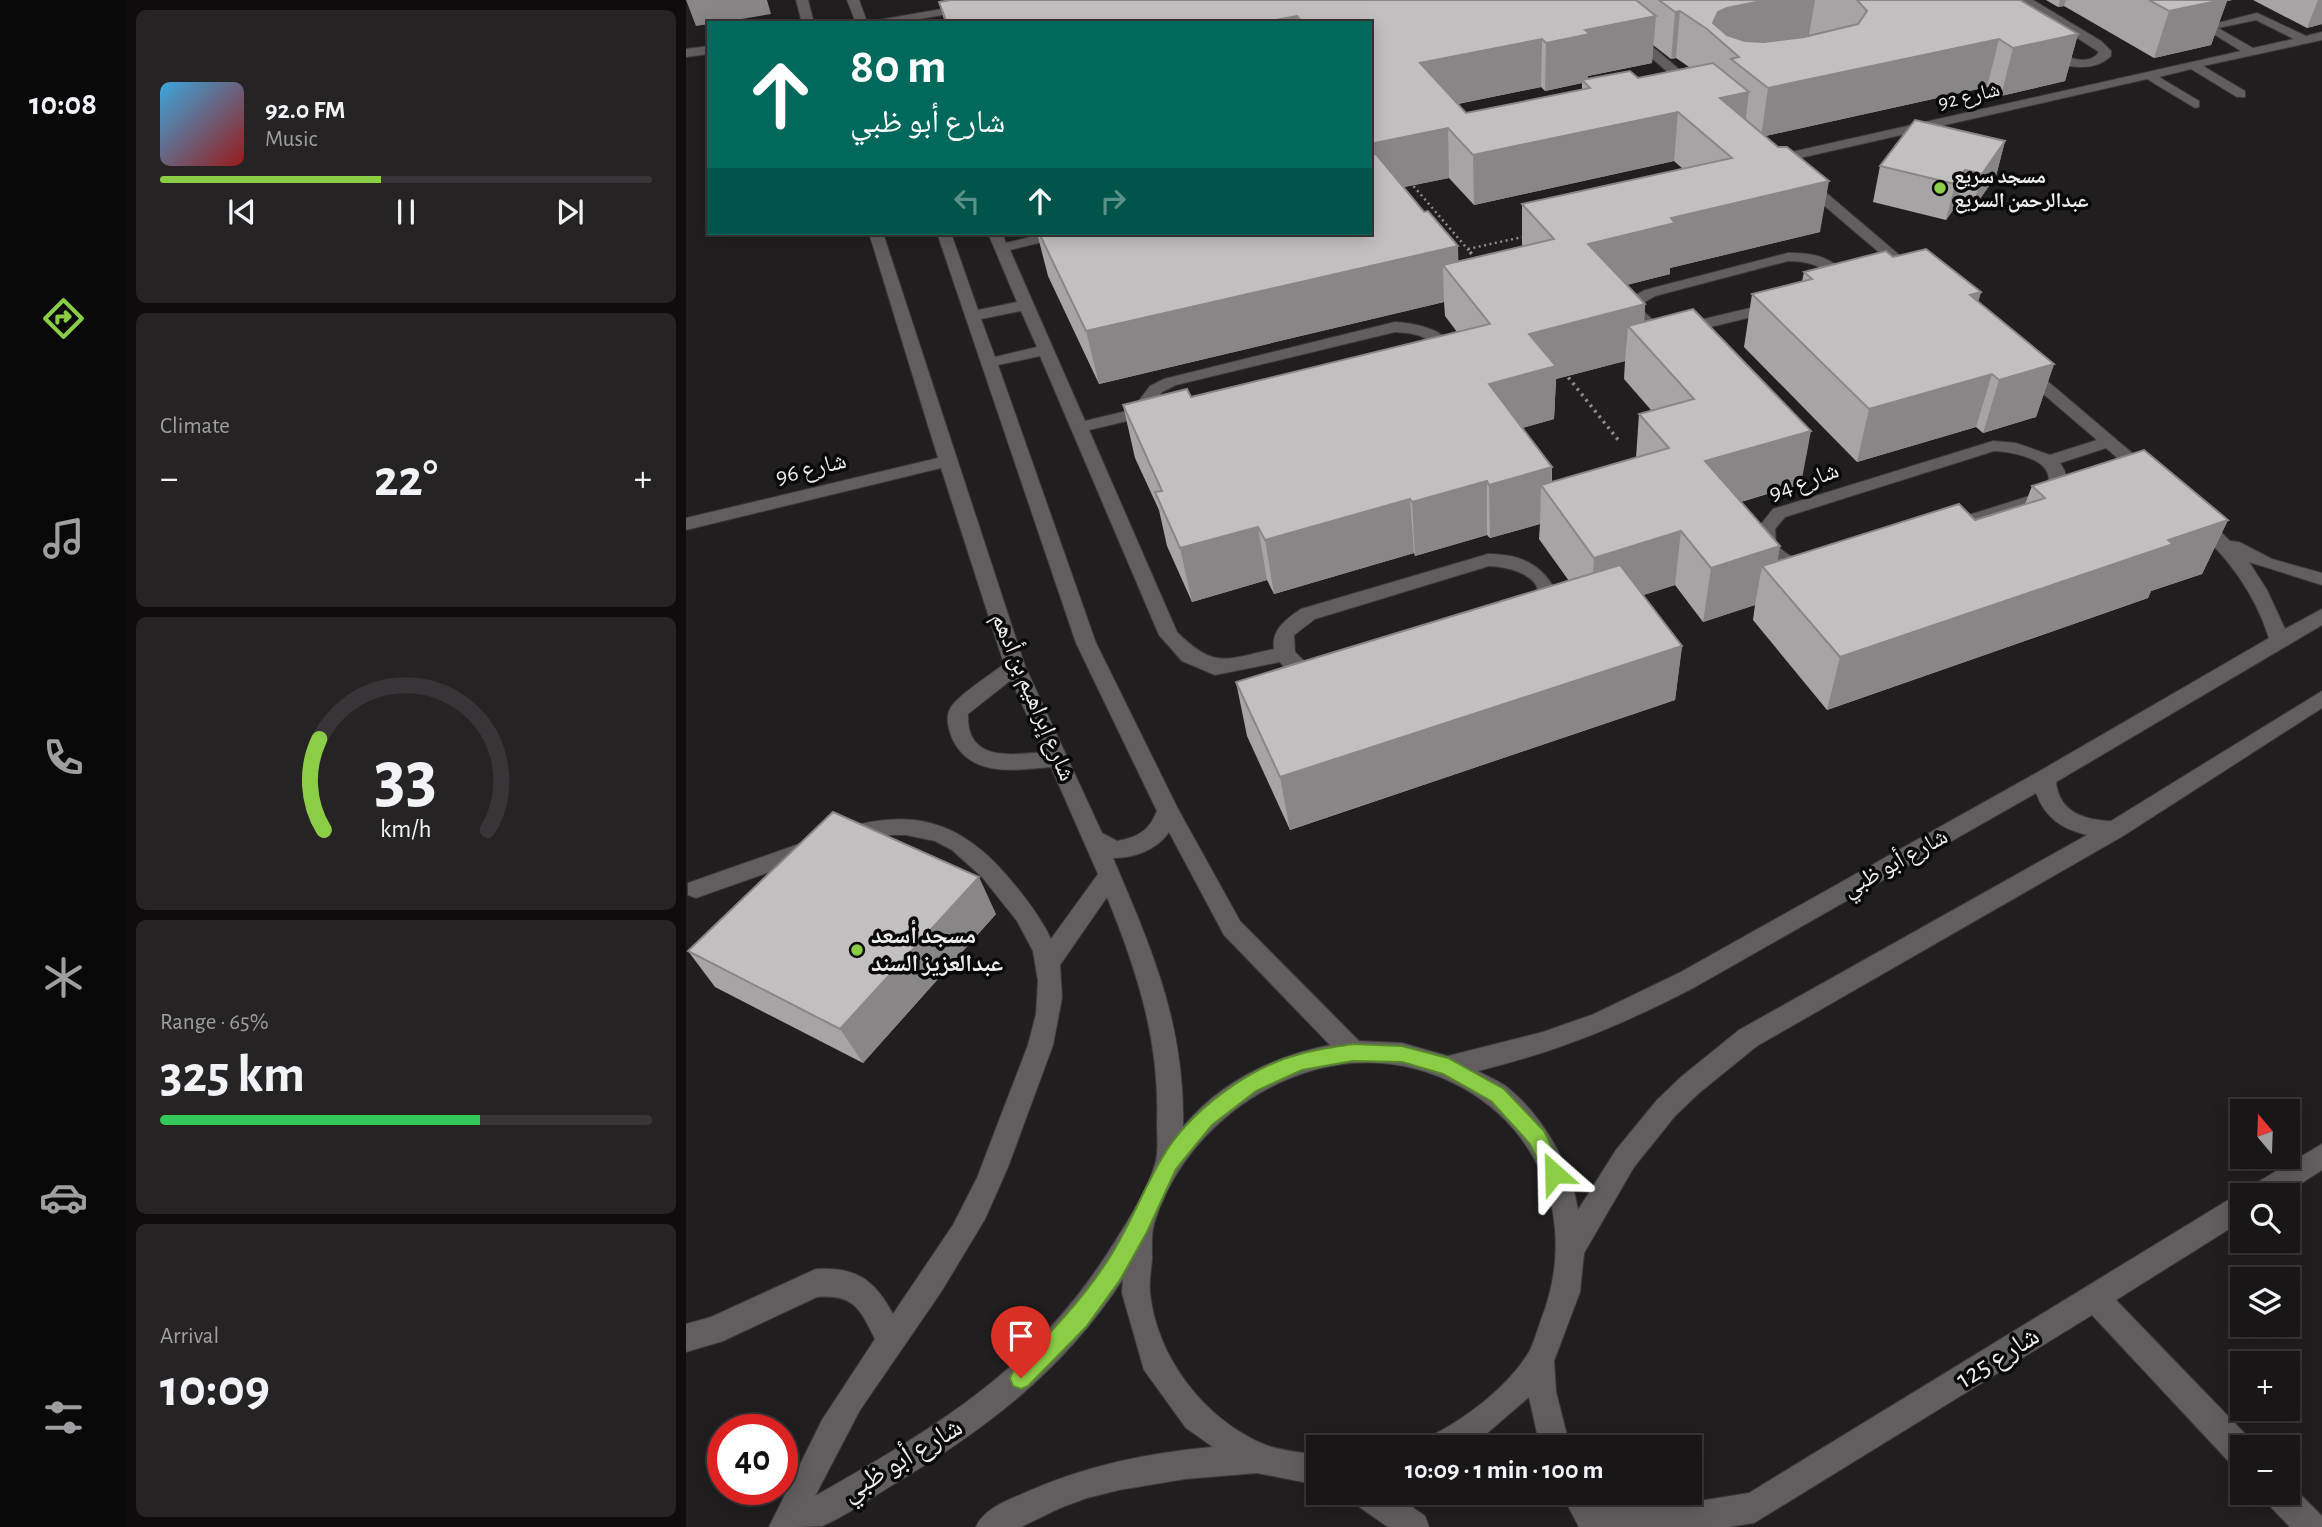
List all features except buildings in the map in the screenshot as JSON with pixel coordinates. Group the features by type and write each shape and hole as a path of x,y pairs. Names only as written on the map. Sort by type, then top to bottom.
{"street":[{"path":"802,0 807,21"},
{"path":"853,0 861,21"},
{"path":"884,21 1015,0"},
{"path":"1590,0 1708,100"},
{"path":"2025,0 2105,51 2103,58 2092,62 2063,61 2032,44"},
{"path":"2252,52 2208,27 2257,16 2305,40"},
{"name":"شارع 92","path":"1888,253 1773,155 2322,36"},
{"path":"686,53 707,50"},
{"path":"2092,62 2126,80"},
{"path":"2192,65 2241,94"},
{"path":"2148,75 2195,104"},
{"path":"1665,88 1709,78"},
{"name":"شارع إبراهيم بن أدهم","path":"877,235 1015,666 1094,839 1143,956 1160,1013 1171,1085 1169,1163"},
{"path":"945,235 1086,643 1168,811 1232,928 1353,1052"},
{"path":"1066,235 999,240 1169,635 1189,656 1214,667 1285,654"},
{"path":"1866,259 1888,253 1919,280"},
{"path":"1788,257 1809,258 1839,266 1840,283 1832,293 1694,328 1674,331 1651,327 1634,310 1639,299 1650,293 1788,257"},
{"path":"972,316 1027,305"},
{"path":"1395,327 1416,328 1430,333 1438,339 1443,349 1441,357 1429,368 1203,424 1179,427 1164,425 1157,422 1148,411 1145,403 1148,397 1170,382 1395,327"},
{"path":"987,363 1046,350"},
{"path":"2014,361 2158,485"},
{"path":"1078,428 1148,411"},
{"path":"2048,461 2109,442"},
{"name":"شارع 94","path":"1993,446 2017,447 2048,461 2057,471 2059,481 2052,495 1837,563 1813,568 1795,565 1769,548 1763,538 1762,531 1767,521 1779,513 1993,446"},
{"name":"شارع 96","path":"686,524 947,461"},
{"path":"2187,510 2216,536 2258,586 2279,641"},
{"path":"2216,536 2265,563 2322,579"},
{"path":"1488,560 1514,562 1530,568 1541,577 1547,591 1545,602 1532,618 1352,671 1325,677 1307,674 1297,670 1285,654 1281,643 1283,635 1292,624 1308,614 1488,560"},
{"name":"شارع أبو ظبي","path":"1448,1067 1513,1052 1575,1033 1633,1008 1699,974 2045,778 2322,616"},
{"path":"1015,666 959,710 956,718 964,743 968,751 988,761 1057,759"},
{"path":"1571,1251 1598,1197 1629,1149 1665,1107 1705,1070 1748,1038 2115,830 2322,698"},
{"path":"2045,778 2045,793 2054,810 2072,822 2094,830 2115,830"},
{"path":"1094,839 1115,850 1144,844 1161,831 1168,811"},
{"path":"696,889 855,833 889,827 921,828 961,842 976,854 1026,915 1039,937 1048,963 1051,995 1048,1028 990,1180 974,1213 892,1342 850,1400 814,1462 784,1527"},
{"path":"1048,963 1109,876"},
{"path":"1169,1163 1205,1119 1250,1084 1300,1062 1353,1052 1402,1054 1448,1067 1498,1095 1537,1137 1562,1191 1571,1251 1566,1292 1540,1361 1517,1389 1464,1435"},
{"path":"2279,1183 2322,1156"},
{"name":"شارع أبو ظبي","path":"790,1527 935,1443 989,1406 1037,1365 1078,1320 1113,1272 1140,1225 1169,1163"},
{"name":"شارع 125","path":"1594,1523 1747,1518 2230,1214"},
{"path":"1140,1225 1136,1293 1154,1360 1195,1418 1257,1458"},
{"path":"686,1338 713,1331 816,1283 834,1281 850,1284 863,1292 892,1342"},
{"path":"2095,1298 2230,1440"},
{"path":"1540,1361 1542,1392 1552,1435"},
{"path":"990,1527 1026,1505 1097,1478 1167,1465 1257,1458 1306,1468"},
{"path":"1383,1505 1414,1527"},
{"path":"1583,1505 1594,1523"},
{"path":"2290,1505 2311,1527"}],"path":[{"path":"1406,177 1485,270"},
{"path":"1468,249 1534,234"},
{"path":"1560,366 1619,441"}],"place":[{"name":"مسجد سريع عبدالرحمن السريع","path":"1940,188"},
{"name":"مسجد أسعد عبدالعزيز السند","path":"857,950"}],"route":[{"path":"1021,1378 1037,1365 1078,1320 1113,1272 1140,1225 1169,1163 1205,1119 1250,1084 1300,1062 1353,1052 1402,1054 1448,1067 1498,1095 1537,1137 1554,1173"}]}
